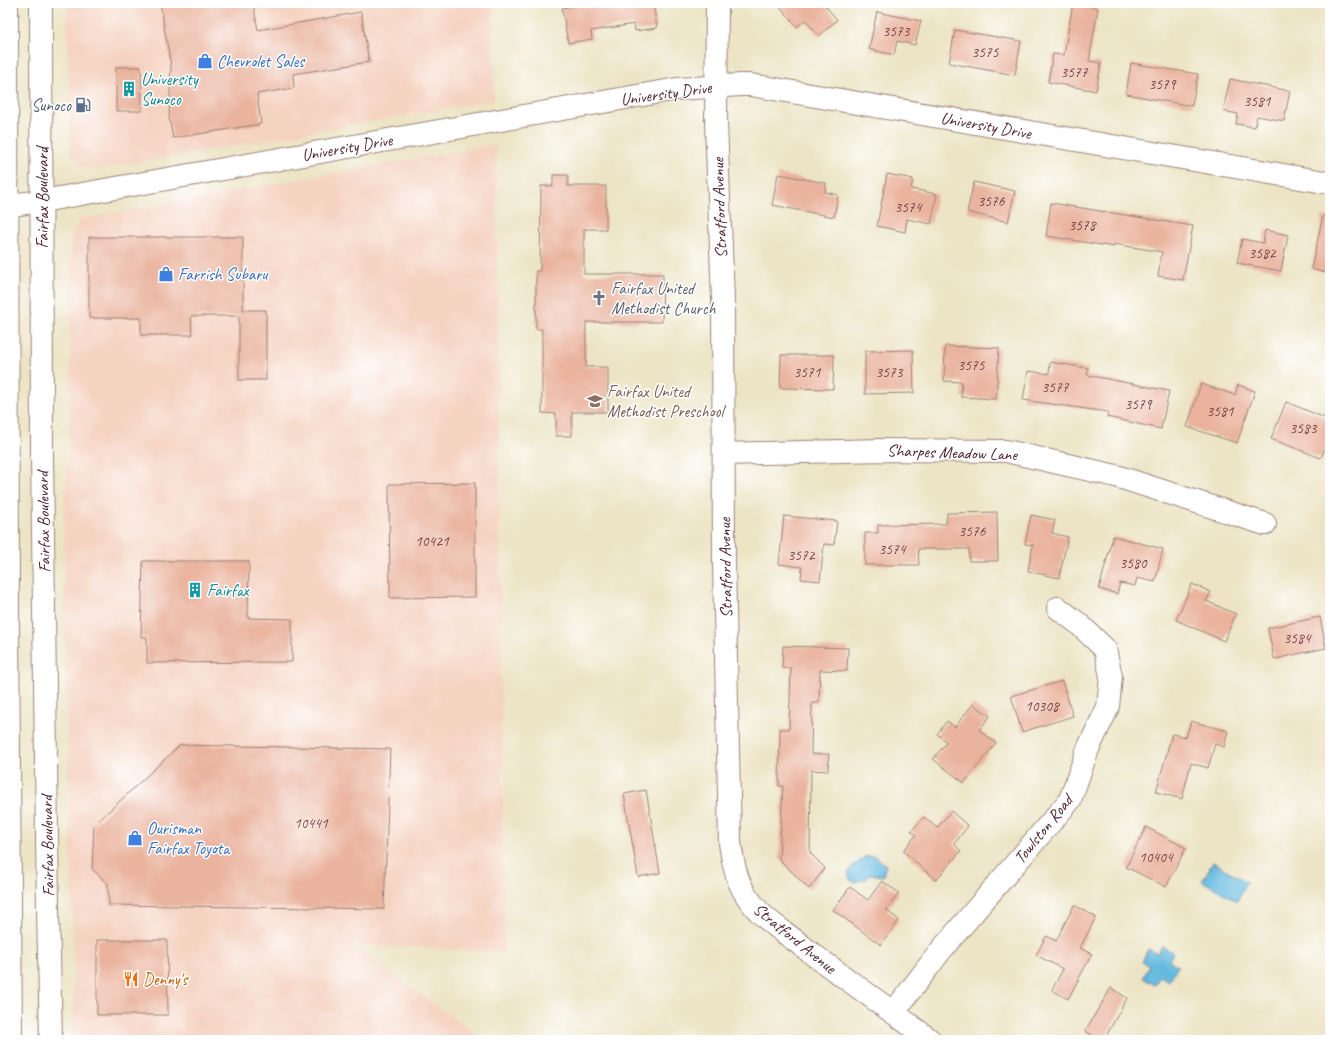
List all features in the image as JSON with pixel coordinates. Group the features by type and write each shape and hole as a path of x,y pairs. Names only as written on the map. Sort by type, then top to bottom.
{"street":[{"name":"Fairfax Boulevard","path":"6,3 5,206 11,1040"},
{"name":"Fairfax Boulevard","path":"41,3 42,457 51,1040"},
{"name":"Stratford Avenue","path":"717,3 716,123 723,299 724,571 730,835 733,865 738,880 747,896 765,917 828,966 930,1040"},
{"name":"University Drive","path":"5,206 42,201 677,89 751,85 1330,183"},
{"name":"Sharpes Meadow Lane","path":"724,454 880,450 1006,451 1116,476 1265,524"},
{"name":"Towlston Road","path":"893,1013 942,949 1070,800 1088,749 1108,707 1111,676 1105,649 1079,624 1058,608"}],"shaded area":[{"path":"67,3 493,3 494,100 95,170 80,167 70,152"},
{"path":"496,144 504,952 350,944 484,1040 73,1040 73,932 65,663 64,509 69,441 71,237 81,219"}],"water":[{"path":"874,856 886,865 883,876 869,874 867,879 856,883 850,880 848,873 854,865 864,857"},
{"path":"1213,862 1247,882 1237,901 1202,881"},
{"path":"1162,946 1173,953 1169,960 1178,966 1169,981 1160,976 1155,985 1143,978 1149,966 1142,962 1148,949 1157,954"}],"building":[{"path":"160,3 253,3 258,30 361,12 369,62 293,74 294,88 257,94 261,124 173,138 169,117 171,66"},
{"path":"591,3 653,3 657,28 635,31 634,24 591,31 592,39 568,43 562,8"},
{"path":"777,3 825,3 824,4 837,20 819,36 805,20 797,27"},
{"path":"1073,3 1098,8 1089,61 1101,63 1096,91 1048,82 1053,54 1064,55"},
{"path":"877,12 921,21 915,45 897,41 894,55 869,49"},
{"path":"955,30 1021,41 1015,75 949,63"},
{"path":"1131,63 1198,74 1192,106 1126,94"},
{"name":"University Sunoco","path":"116,67 141,67 142,111 116,111"},
{"path":"1230,79 1290,91 1284,121 1257,116 1255,127 1236,124 1238,114 1223,111"},
{"path":"778,174 826,183 825,192 838,195 834,217 772,205"},
{"path":"887,174 913,179 911,189 937,194 931,224 907,219 905,232 877,226"},
{"name":"Fairfax United Methodist Church","path":"553,175 568,175 568,186 606,186 606,229 584,229 584,274 663,274 662,322 586,322 586,367 608,367 608,412 572,412 572,436 556,436 556,414 542,413 542,329 536,329 536,271 540,271 541,186 553,186"},
{"path":"974,182 1015,191 1008,222 967,212"},
{"path":"1051,203 1193,226 1183,280 1158,276 1162,252 1114,244 1114,247 1046,236"},
{"path":"1323,216 1330,217 1330,274 1311,269"},
{"path":"1265,230 1288,235 1281,271 1237,263 1242,239 1263,243"},
{"name":"Farrish Subaru","path":"89,237 243,237 243,310 266,310 266,380 239,380 239,316 191,316 192,335 141,335 141,318 89,318"},
{"path":"945,346 999,348 996,399 961,397 962,382 944,381"},
{"path":"913,350 914,393 865,394 865,351"},
{"path":"781,355 834,355 833,389 780,388"},
{"path":"1050,362 1088,368 1087,375 1169,391 1161,429 1107,417 1108,412 1023,400 1028,371 1049,374"},
{"path":"1201,384 1235,395 1238,385 1255,391 1237,443 1187,427"},
{"path":"1286,402 1330,420 1330,436 1321,458 1271,439"},
{"path":"475,483 475,597 390,598 389,484"},
{"path":"997,512 998,561 969,561 969,549 918,549 919,565 865,565 865,533 878,533 878,525 946,524 947,513"},
{"path":"1031,515 1055,520 1052,533 1068,537 1059,578 1028,571 1033,545 1025,544"},
{"path":"784,516 837,521 834,545 824,544 820,581 801,579 802,567 779,564"},
{"path":"1113,536 1163,549 1155,582 1137,578 1135,586 1120,583 1117,594 1099,589"},
{"name":"Fairfax","path":"143,561 249,561 248,618 292,619 292,662 147,663 147,637 141,637"},
{"path":"1192,584 1211,592 1206,601 1236,614 1224,641 1176,620"},
{"path":"1320,617 1326,648 1274,659 1268,628"},
{"path":"783,646 848,648 847,671 820,670 819,703 812,703 811,754 829,754 828,771 811,770 810,853 825,868 809,889 779,859 783,786 779,786 780,729 789,729 791,668 782,668"},
{"path":"1062,681 1073,716 1022,732 1011,696"},
{"path":"973,704 990,716 979,730 996,743 964,783 933,759 947,742 937,734 947,721 955,727"},
{"path":"1191,721 1228,731 1224,747 1215,744 1208,768 1191,763 1182,799 1156,792 1172,734 1186,737"},
{"path":"180,745 390,749 384,909 109,905 108,884 92,869 94,825"},
{"path":"646,790 660,873 638,877 624,794"},
{"path":"951,811 968,826 954,844 961,851 936,880 903,851 916,835 911,831 924,817 937,828"},
{"path":"1146,827 1186,848 1166,887 1126,867"},
{"path":"882,881 899,893 886,910 899,920 881,945 833,910 850,887 868,900"},
{"path":"1074,905 1096,917 1080,948 1092,954 1068,999 1052,990 1063,969 1036,955 1046,936 1056,941"},
{"path":"97,940 167,940 168,1015 97,1015"},
{"path":"1111,988 1127,998 1104,1040 1100,1040 1085,1031"}],"place":[{"name":"Chevrolet Sales","path":"205,61"},
{"name":"University Sunoco","path":"129,89"},
{"name":"Sunoco","path":"83,105"},
{"name":"Farrish Subaru","path":"166,274"},
{"name":"Fairfax United Methodist Church","path":"599,298"},
{"name":"Fairfax United Methodist Preschool","path":"595,401"},
{"name":"Fairfax","path":"195,590"},
{"name":"Ourisman Fairfax Toyota","path":"135,838"},
{"name":"Denny's","path":"131,979"}]}
